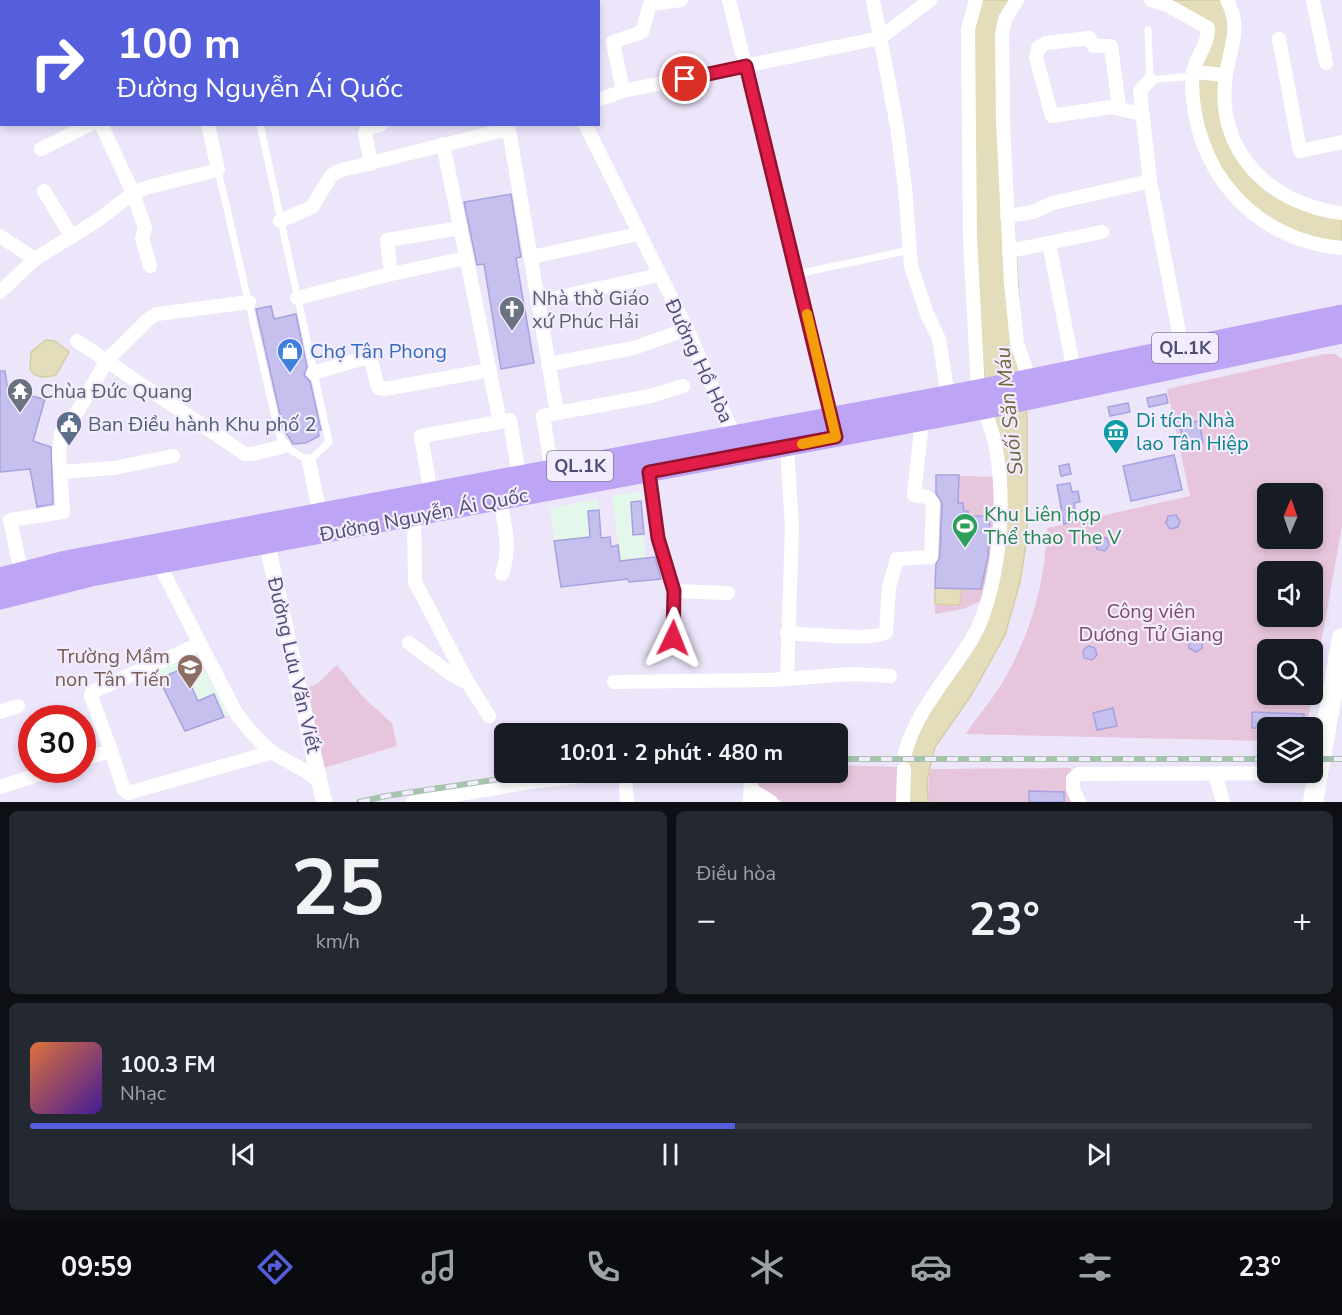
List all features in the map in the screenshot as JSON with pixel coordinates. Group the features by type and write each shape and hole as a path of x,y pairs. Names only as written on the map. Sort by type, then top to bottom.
{"main road":[{"name":"Đường Nguyễn Ái Quốc","path":"1031,389 1074,371 1342,315"},
{"name":"Đường Nguyễn Ái Quốc","path":"322,524 431,494 734,436 922,421 980,400 1031,389 1342,333"},
{"name":"Đường Nguyễn Ái Quốc","path":"0,578 21,572 322,524 414,516 787,446 834,427 948,396 980,400"},
{"name":"Đường Nguyễn Ái Quốc","path":"0,599 66,580 159,564 266,534"},
{"path":"1323,755 1342,638"},
{"path":"1313,802 1318,783"}],"street":[{"path":"623,91 613,42 642,32 650,4 681,0"},
{"path":"729,0 834,427"},
{"path":"873,0 899,136 913,274 927,314 939,339 948,396"},
{"path":"600,99 623,91 880,38 930,0"},
{"path":"905,753 934,696 973,637 994,572 1000,474 995,438 980,400 969,238 968,29 976,0"},
{"path":"1017,0 1005,19 1002,35 1007,216 1017,343 1031,389"},
{"path":"1151,0 1167,5 1208,28 1193,74 1193,99 1200,140 1208,159 1234,195 1264,221 1292,236 1320,246 1342,248"},
{"path":"1227,0 1236,28 1226,75 1226,112 1230,130 1249,165 1273,188 1308,207 1342,213"},
{"path":"1326,63 1313,2 1328,0"},
{"path":"1119,107 1111,46 1094,46 1089,38 1046,43 1038,48 1036,58 1052,116 1119,107 1142,114"},
{"path":"1279,39 1300,151 1342,142"},
{"path":"1193,74 1226,75"},
{"path":"1150,80 1140,89 1142,114 1150,181 1182,348"},
{"path":"41,149 87,126"},
{"path":"101,126 133,193 146,228 142,238 150,266"},
{"path":"0,292 35,259 72,237 133,193 148,186 218,170 208,126"},
{"path":"371,164 365,133 367,129 376,126"},
{"name":"Đường Hồ Hòa","path":"586,126 687,329 734,436"},
{"path":"280,221 312,207 334,173 508,127 557,413"},
{"path":"443,144 500,422"},
{"path":"1007,216 1033,212 1053,202 1150,181"},
{"path":"44,191 72,237"},
{"path":"391,274 387,240 460,228"},
{"path":"1009,251 1102,232"},
{"path":"531,257 638,234"},
{"path":"0,236 35,259"},
{"path":"1049,243 1074,371"},
{"path":"297,298 391,274 467,258"},
{"path":"537,302 659,275"},
{"path":"21,572 10,520 63,512 61,433 75,416 108,360 150,318 158,314 249,302"},
{"path":"548,364 634,348 687,329"},
{"path":"77,340 245,454 284,446"},
{"path":"313,373 368,357 372,362 376,383 379,388 385,389 490,370"},
{"path":"552,471 543,416 651,396 683,386"},
{"path":"431,494 421,436 510,420 519,477"},
{"path":"787,633 845,636 881,635 886,632 888,593 897,560 932,557 933,503 927,497 914,495 922,421"},
{"path":"787,446 792,528 787,679"},
{"path":"61,472 114,468 173,456"},
{"path":"309,461 322,524"},
{"path":"649,472 658,538 674,591 673,638"},
{"path":"500,500 507,538 507,560 502,574"},
{"path":"414,516 415,582 468,683 489,716"},
{"name":"Đường Lưu Văn Viết","path":"266,534 319,788"},
{"path":"159,564 236,713 251,732 273,752 319,788"},
{"path":"674,591 728,593"},
{"path":"409,643 452,675 468,683"},
{"path":"200,644 92,692 91,696 124,790 128,793 273,752"},
{"path":"614,682 787,679 851,674 890,676"},
{"path":"0,712 18,706"},
{"path":"96,755 111,751"},
{"path":"903,802 904,769"},
{"path":"1079,802 1073,789 1073,779 1079,774 1257,774"},
{"path":"1215,774 1223,802"},
{"path":"0,785 18,780"},
{"path":"413,802 525,783"},
{"path":"626,783 627,802"},
{"path":"751,796 771,802"}],"lane":[{"path":"1148,30 1150,80 1193,74"},
{"path":"218,170 284,446 309,461 329,442 260,126"},
{"path":"797,274 910,249"}],"shaded area":[{"path":"641,491 646,558 659,557 665,579 629,582 628,579 561,587 550,508 598,499 601,538 611,547 618,545 612,496"},
{"name":"Trường Mầm non Tân Tiến","path":"198,650 204,660 200,663 231,714 185,731 154,669"}],"green space":[{"name":"Công viên Dương Tử Giang","path":"1324,354 1335,354 1342,359 1342,526 1322,639 1257,639 1257,705 1310,705 1309,717 1257,717 1257,741 966,734 1001,685 1028,629 1043,570 1047,528 1190,496 1167,389"},
{"name":"Khu Liên hợp Thể thao The V","path":"936,475 996,477 994,544 983,600 963,609 935,614"},
{"path":"337,665 363,697 392,723 397,746 324,768 305,689 318,683"},
{"path":"848,765 899,767 899,802 783,802 758,790 756,783 848,783"},
{"path":"1071,768 1074,802 928,802 929,769"}],"water":[{"name":"Suối Săn Máu","path":"981,0 1011,0 1001,18 1027,419 1027,538 1020,582 1005,635 972,694 935,747 927,780 928,802 907,802 907,762 911,748 938,697 977,639 1002,546 986,399 975,254 972,30"},
{"path":"1165,0 1221,0 1230,15 1220,98 1256,179 1342,217 1342,244 1321,242 1266,218 1236,191 1204,138 1196,76 1213,35"},
{"path":"46,340 55,341 69,352 56,375 42,377 35,375 30,369 31,352"},
{"path":"935,588 961,589 960,605 935,604"}],"building":[{"path":"511,194 521,257 516,258 534,363 501,369 484,264 477,265 464,202"},
{"name":"Chợ Tân Phong","path":"271,306 274,319 296,314 307,367 304,375 310,381 321,430 318,430 319,436 306,443 293,444 283,428 256,309"},
{"path":"0,371 5,371 8,391 45,399 33,441 51,447 53,504 37,507 30,469 0,472"},
{"path":"1166,394 1168,403 1149,407 1147,398"},
{"path":"1128,403 1130,412 1110,416 1108,407"},
{"path":"1199,421 1203,443 1184,447 1180,425"},
{"path":"1174,455 1182,490 1131,501 1123,466"},
{"path":"1069,464 1071,474 1061,476 1059,466"},
{"path":"936,475 959,475 958,503 963,503 964,511 968,511 968,516 990,516 988,556 981,589 935,588 936,564 940,557 942,503 936,493"},
{"path":"1070,483 1072,492 1078,491 1080,502 1074,503 1077,521 1064,524 1057,485"},
{"path":"641,501 644,534 633,535 631,502"},
{"path":"599,510 601,538 610,537 611,547 618,545 620,561 655,557 661,579 629,582 628,579 561,587 554,541 590,537 588,511"},
{"path":"1176,515 1180,521 1178,527 1170,529 1166,523 1168,516"},
{"path":"1099,537 1107,538 1109,545 1105,551 1097,549 1095,542"},
{"path":"1195,637 1202,640 1202,648 1196,652 1189,648 1189,641"},
{"path":"1088,646 1095,648 1097,655 1092,660 1084,658 1083,651"},
{"path":"196,656 200,662 190,667 187,660"},
{"path":"183,668 198,701 214,694 224,717 185,731 161,683 170,679 168,675"},
{"path":"1113,708 1117,726 1097,730 1093,713"},
{"path":"1252,712 1304,714 1304,717 1257,717 1257,728 1252,728"},
{"path":"1029,791 1064,792 1064,802 1029,802"}],"railway":[{"path":"848,759 1257,759"},
{"path":"1323,759 1342,759"},
{"path":"359,802 494,780"}],"slow traffic":[{"path":"802,444 836,437 807,314"}],"place":[{"name":"Nhà thờ Giáo xứ Phúc Hải","path":"512,332"},
{"name":"Chợ Tân Phong","path":"290,374"},
{"name":"Chùa Đức Quang","path":"20,414"},
{"name":"Ban Điều hành Khu phố 2","path":"69,447"},
{"name":"Di tích Nhà lao Tân Hiệp","path":"1116,455"},
{"name":"Khu Liên hợp Thể thao The V","path":"965,549"},
{"name":"Trường Mầm non Tân Tiến","path":"190,690"}],"route":[{"path":"673,638 674,591 658,538 649,472 836,437 746,66 685,79"}]}
